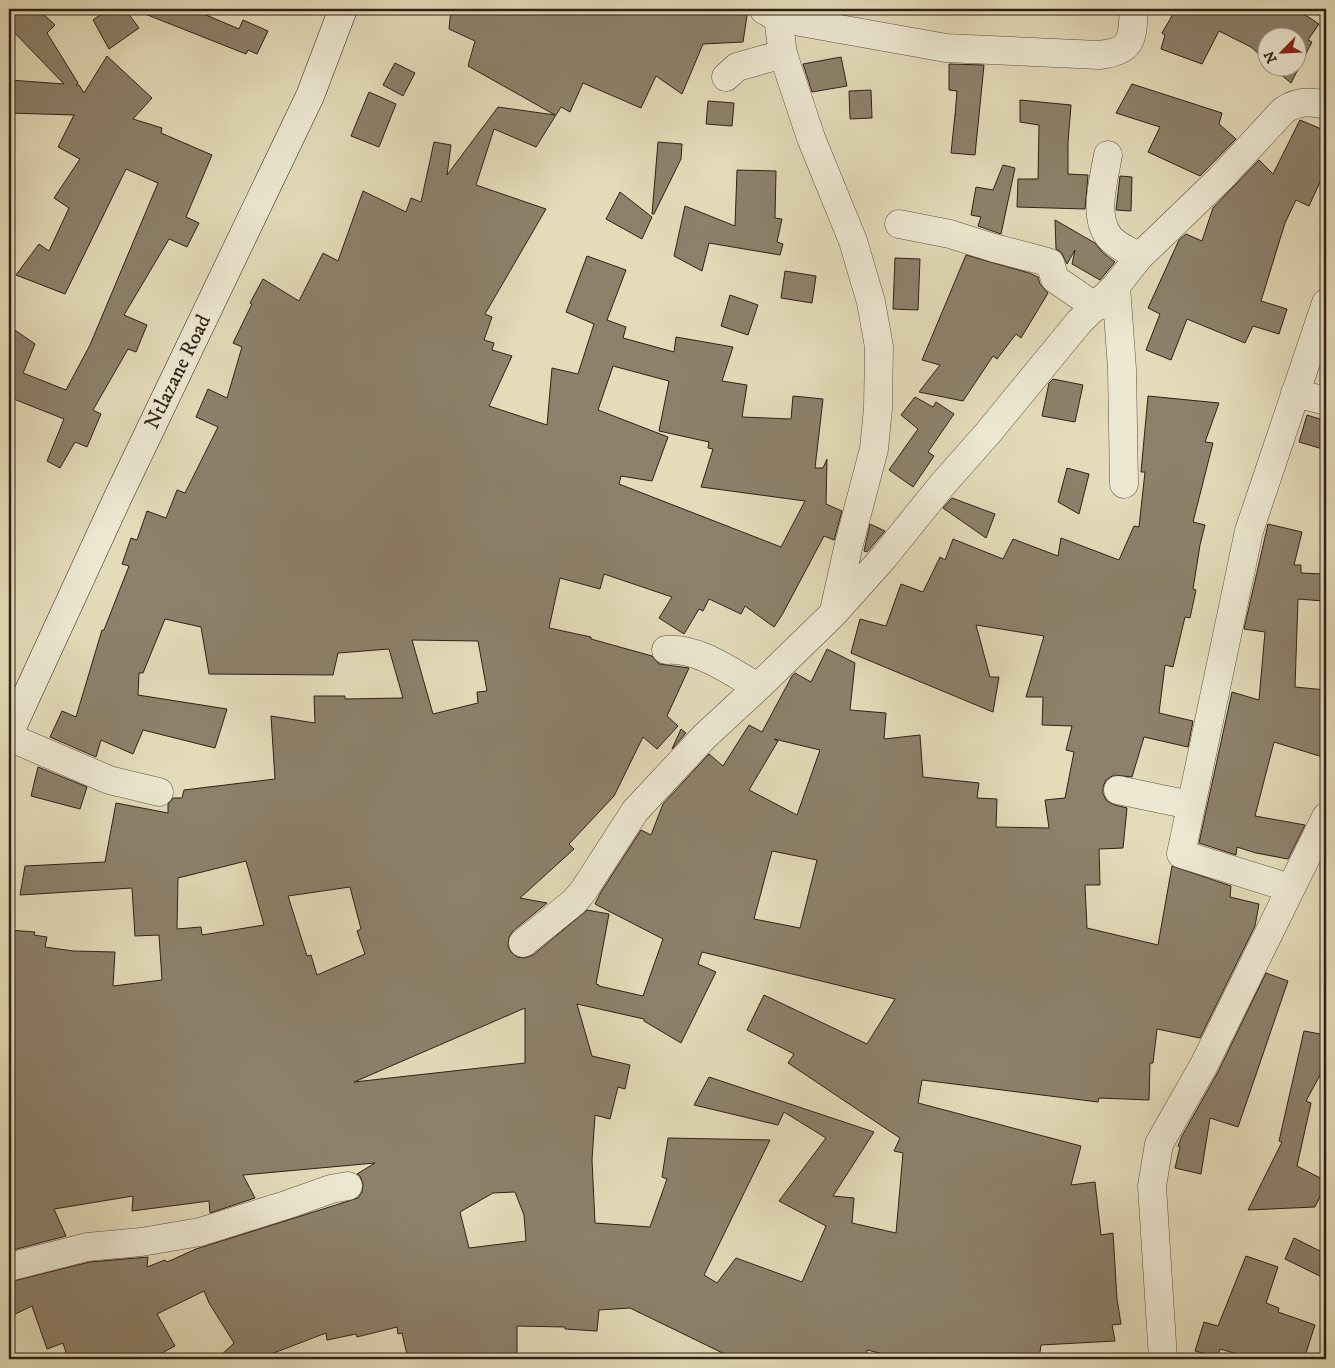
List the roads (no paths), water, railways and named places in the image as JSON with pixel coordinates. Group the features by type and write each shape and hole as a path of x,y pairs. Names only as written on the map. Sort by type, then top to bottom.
{"street":[{"name":"Ntlazane Road","path":"9,736 117,499 310,96 343,9"},
{"path":"834,612 849,544 874,449 878,408 879,347 871,302 853,241 810,138 770,14 946,48 1099,55 1114,53 1125,48 1132,36 1134,9"},
{"path":"726,77 737,68 783,54"},
{"path":"523,943 574,902 584,890 635,811 705,736 834,612 884,557 1062,343 1116,286 1139,257 1220,179 1289,106 1313,101 1326,105"},
{"path":"1108,154 1100,204 1103,229 1111,240 1139,257"},
{"path":"899,224 950,234 1050,263 1055,279 1096,307"},
{"path":"1116,286 1122,369 1124,484"},
{"path":"1290,888 1181,854 1249,531 1326,303"},
{"path":"1295,393 1326,401"},
{"path":"666,650 677,649 697,654 758,687"},
{"path":"9,736 109,780 159,792"},
{"path":"1118,790 1190,806"},
{"path":"1163,1359 1152,1186 1159,1144 1204,1065 1326,817"},
{"path":"9,1267 87,1247 141,1242 200,1232 331,1189 348,1186"}]}
